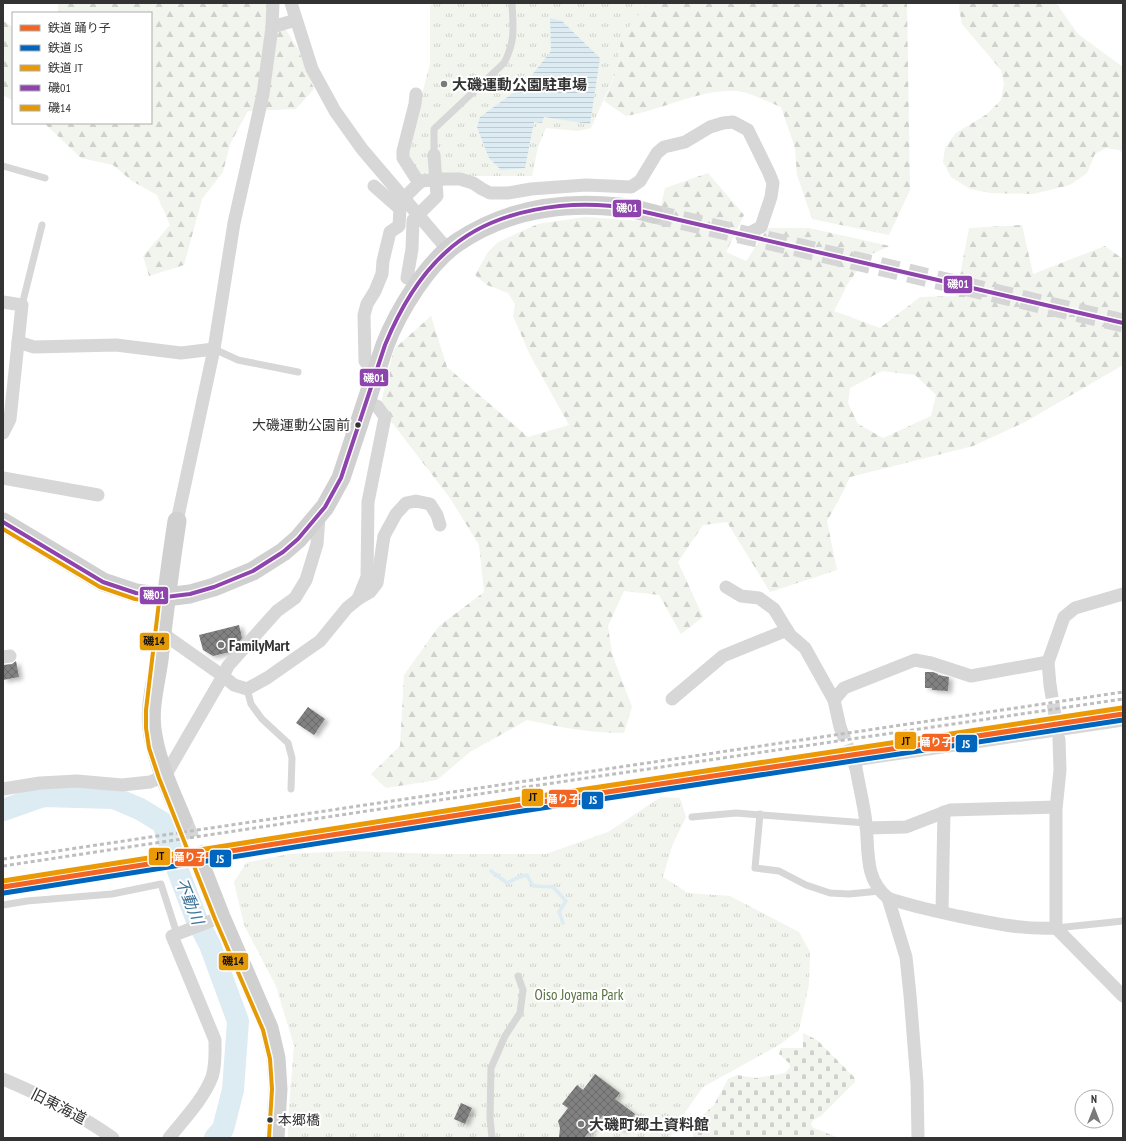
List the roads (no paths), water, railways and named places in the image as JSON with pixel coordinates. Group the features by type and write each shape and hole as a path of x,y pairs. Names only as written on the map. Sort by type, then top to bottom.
{"street":[{"path":"183,821 155,747 152,728 152,711 177,521 214,349 234,223 263,94 272,27 273,3"},
{"path":"291,3 312,69 335,111 362,149 448,250"},
{"path":"272,27 296,20"},
{"path":"416,94 415,104 403,151 403,158 419,183"},
{"path":"404,198 421,181 445,179 460,179 473,183 490,193 508,193 531,189 586,185 631,187 640,181 654,157 664,147 685,142 710,127 733,122 748,130 770,173 773,183 772,197 761,227 742,237"},
{"path":"407,278 412,250 413,220 437,196 434,155"},
{"path":"374,186 400,209 399,226 390,232 383,261 382,274 375,291 367,304 364,315 365,361 375,375"},
{"path":"3,522 103,582 136,593 166,597 190,594 214,587 253,571 284,552 298,539 325,508 341,478 389,333 401,310 423,277 448,250 457,242 484,226 506,217 533,210 561,206 589,206 619,207 654,214"},
{"path":"3,302 22,305 10,419 3,433"},
{"path":"18,342 34,347 116,345 181,353 214,349"},
{"path":"358,599 367,577 368,502 385,417 378,406 366,403"},
{"path":"3,478 98,495"},
{"path":"162,633 234,685 247,689 267,678 320,641 347,608 370,592 377,583 384,536 396,514 406,503 416,501 430,504 437,515 440,525"},
{"path":"3,789 40,783 71,781 122,785 150,782 165,776 228,666 277,610 295,598 306,580 317,544 318,516"},
{"path":"726,587 741,596 759,598 774,609 790,635 805,648 834,700 840,727"},
{"path":"1050,685 1048,662 1064,617 1075,608 1123,594"},
{"path":"672,699 723,656 787,630"},
{"path":"834,700 844,688 915,660 931,663 971,676 1048,662"},
{"path":"1061,735 1060,770 1056,807 1056,928 1123,996"},
{"path":"856,768 866,825 869,869 884,895 906,957 917,1083 918,1138"},
{"path":"866,825 906,827 950,810 1056,807"},
{"path":"942,912 944,812"},
{"path":"201,866 218,918 269,1028 276,1058 278,1088 275,1138"},
{"path":"884,895 906,904 984,921 1042,929 1056,928"},
{"path":"169,1138 201,1097 212,1076 216,1057 215,1040 172,936 218,918"},
{"name":"旧東海道","path":"3,1079 33,1092 93,1124 113,1138"}],"lane":[{"path":"434,155 434,129 504,63 512,46 512,3"},
{"path":"3,166 45,178"},
{"path":"22,305 42,225"},
{"path":"214,349 238,360 298,372"},
{"path":"247,689 251,704 262,719 288,743 292,758 291,789"},
{"path":"856,768 861,762 1061,735 1123,723"},
{"path":"692,817 736,813 760,814 866,825"},
{"path":"760,814 755,868 779,871 806,885 830,893 884,895"},
{"path":"3,905 27,901 112,894 161,884 177,934"},
{"path":"1056,928 1123,921"},
{"path":"492,1138 490,1118 491,1068 505,1036 520,1012 523,990 518,976"}],"waterway":[{"name":"不動川","path":"3,810 43,796 114,798 140,809 163,823 177,868 196,918 210,945 238,1021 233,1090 223,1129 215,1138"},
{"path":"491,871 507,883 527,875 533,886 553,887 566,901 559,912 563,923"}],"tunnel":[{"path":"654,214 1123,323"},
{"path":"1050,685 1059,739"},
{"path":"840,727 856,768"},
{"path":"183,821 201,866"}],"railway":[{"path":"3,859 1123,692"},
{"path":"3,866 1123,699"}],"rail line":[{"name":"JT","path":"3,881 527,798 1122,708"},
{"name":"踊り子","path":"3,887 528,804 1123,714"},
{"name":"JS","path":"4,893 529,810 1123,720"}],"place":[{"name":"大磯運動公園駐車場","path":"444,84"},
{"name":"大磯運動公園前","path":"358,425"},
{"name":"FamilyMart","path":"221,645"},
{"name":"本郷橋","path":"270,1120"},
{"name":"大磯町郷土資料館","path":"581,1124"}],"park label":[{"name":"Oiso Joyama Park","path":"579,994"}]}
